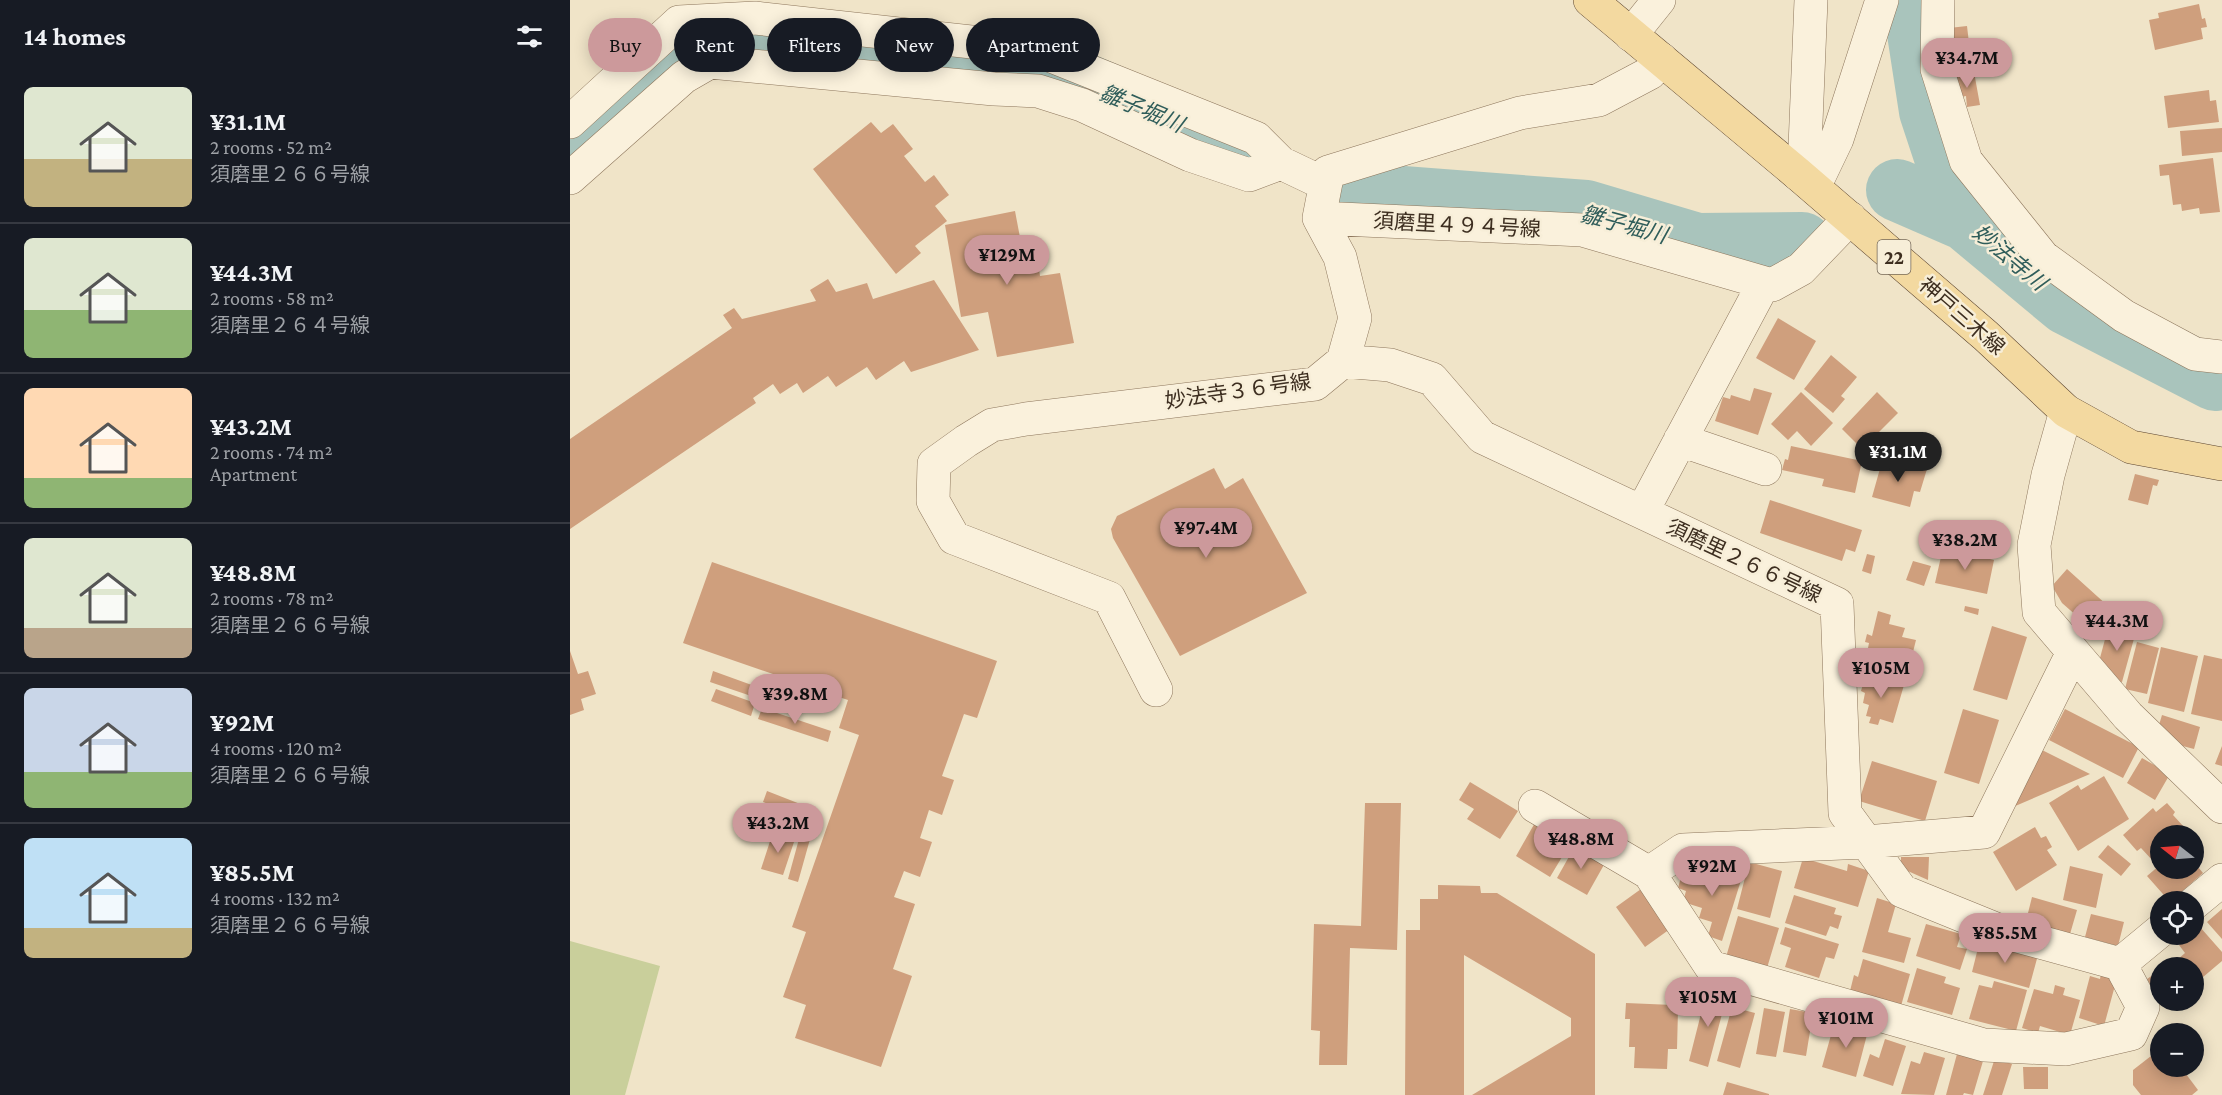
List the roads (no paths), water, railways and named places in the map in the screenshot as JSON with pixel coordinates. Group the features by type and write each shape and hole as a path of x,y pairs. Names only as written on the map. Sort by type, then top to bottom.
{"main road":[{"name":"神戸三木線","path":"1590,0 1850,218 1986,336 2066,411 2131,447 2222,464"}],"street":[{"path":"1631,35 1659,0"},
{"path":"1806,181 1805,147 1811,0"},
{"path":"1806,181 1837,139 1882,0"},
{"path":"1938,0 1937,69 1966,161 2043,257 2124,316 2195,354 2222,357"},
{"path":"570,122 679,22 755,18 1034,49 1256,138 1281,163 1325,184"},
{"path":"1343,360 1355,318 1340,258 1319,218 1328,172 1520,113 1599,100 1650,73 1661,59"},
{"path":"570,178 684,77 710,62 994,89 1038,91 1082,105 1190,155 1249,175 1281,163"},
{"name":"須磨里４９４号線","path":"1319,218 1582,230 1764,283"},
{"path":"1642,512 1764,283 1772,285 1801,269 1850,218"},
{"name":"須磨里２６６号線","path":"1343,360 1390,365 1432,379 1482,437 1837,604 1845,813 1902,891 2003,932 2120,964"},
{"name":"妙法寺３６号線","path":"1156,690 1109,598 954,538 933,501 934,464 993,425 1315,384 1343,360"},
{"path":"2066,411 2048,476 2034,546 2039,612 2128,716 2222,807"},
{"path":"1680,440 1765,469"},
{"path":"1649,873 1683,850 1866,842 1984,832 2073,652"},
{"path":"1535,806 1649,873 1711,967 1984,1045 2066,1049 2130,1034 2143,1007 2120,964 2150,939"},
{"path":"2204,895 2222,880"}],"waterway":[{"name":"妙法寺川","path":"1920,0 1918,33 1930,111 1966,220 2067,304 2215,380 2222,379"},
{"name":"雛子堀川","path":"570,154 631,104 703,38 764,46 1054,71 1253,156"},
{"name":"雛子堀川","path":"1897,190 1966,220"},
{"name":"雛子堀川","path":"1337,192 1586,211 1697,244 1802,243"}]}
